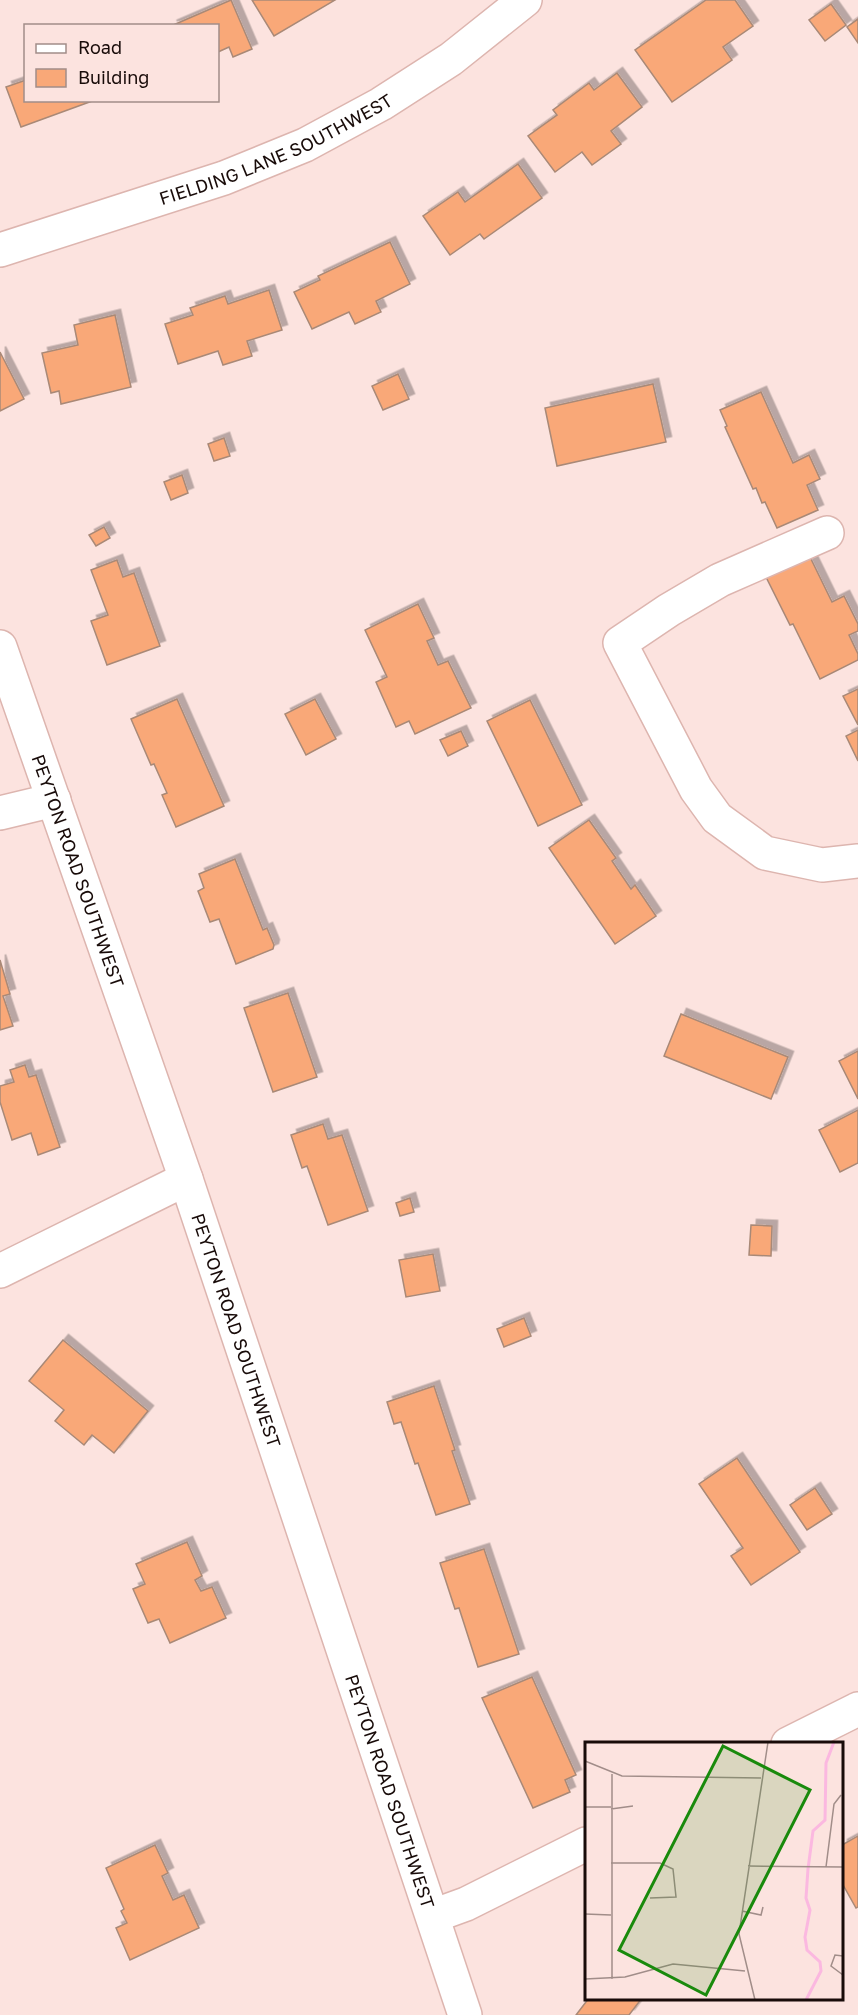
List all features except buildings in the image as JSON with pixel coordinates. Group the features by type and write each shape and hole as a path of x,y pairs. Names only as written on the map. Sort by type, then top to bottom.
{"street":[{"name":"FIELDING LANE SOUTHWEST","path":"0,250 224,178 305,145 381,104 441,66 525,0"},
{"path":"827,533 720,580 669,610 620,643 696,789 717,818 765,853 822,866 858,861"},
{"name":"PEYTON ROAD SOUTHWEST","path":"0,647 186,1179 465,2015"},
{"path":"0,813 54,800"},
{"path":"0,1271 186,1179"},
{"path":"790,1742 858,1708"},
{"path":"433,1916 466,1904 585,1844"}]}
